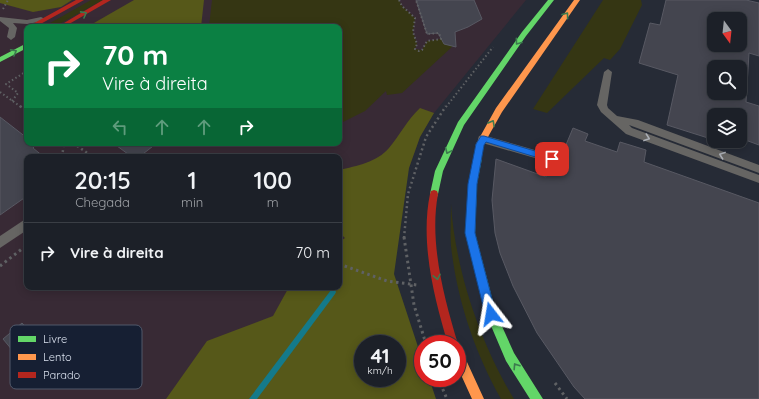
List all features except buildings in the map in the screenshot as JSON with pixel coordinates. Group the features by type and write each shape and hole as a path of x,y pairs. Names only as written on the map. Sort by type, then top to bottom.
{"main road":[{"path":"35,24 81,0"},
{"path":"64,24 108,0"},
{"path":"450,335 447,326 431,245 432,201 439,171 461,124 524,34 551,0"},
{"path":"537,399 510,358 491,314 470,233 472,184 480,144 499,110 577,0"},
{"path":"8,39 24,31"},
{"path":"0,60 24,47"},
{"path":"466,373 478,399"}],"lane":[{"path":"3,20 27,22 48,17"},
{"path":"3,20 13,28 8,39"},
{"path":"608,72 602,105 614,119 629,131 759,179"},
{"path":"614,119 635,123 759,169"},
{"path":"484,139 552,159"},
{"path":"0,243 24,225"}],"path":[{"path":"399,0 402,6 415,18 413,32 416,44 415,48 419,51 427,41 441,39 439,33 427,34 416,0"},
{"path":"12,101 18,93 6,84 24,73"},
{"path":"0,92 24,109"},
{"path":"77,146 89,154"},
{"path":"0,266 24,247"},
{"path":"342,265 372,278 411,285 414,305 423,335"},
{"path":"551,377 567,399"},
{"path":"442,387 447,399"}],"shaded area":[{"path":"0,0 526,0 434,113 420,137 409,168 365,335 354,335 354,387 364,387 364,399 0,399"},
{"path":"0,0 72,0 61,7 33,12 0,3"},
{"path":"91,0 103,0 59,24 48,24"},
{"path":"134,0 204,0 201,24 92,24"},
{"path":"212,0 399,0 402,6 415,18 413,32 417,44 415,49 422,50 427,41 441,39 446,45 454,45 402,93 387,95 386,91 365,111 342,122 342,24 209,24"},
{"path":"603,0 641,0 642,5 620,49 610,60 604,58 547,113 533,109"},
{"path":"420,108 434,113 420,137 409,168 394,274 414,335 414,387 432,387 436,399 166,399 207,341 273,316 287,290 342,290 342,240 345,238 342,235 342,169 366,163 379,157 393,143"},
{"path":"451,204 453,229 471,305 490,354 514,399 501,399 483,363 468,326 458,286 451,246"}],"waterway":[{"path":"253,399 333,292"}],"traffic: fast":[{"path":"434,194 439,171 461,124 524,34 551,0"},
{"path":"0,60 24,47"},
{"path":"478,158 473,184 470,233 491,314 510,357 537,399"}],"traffic: slow":[{"path":"478,158 480,144 499,110 577,0"},
{"path":"466,373 478,399"}],"traffic: jam":[{"path":"36,24 81,0"},
{"path":"67,23 108,0"},
{"path":"434,194 430,229 431,241 442,302 450,335"}],"route":[{"path":"491,314 470,233 472,184 480,144 484,139 552,159"}]}
